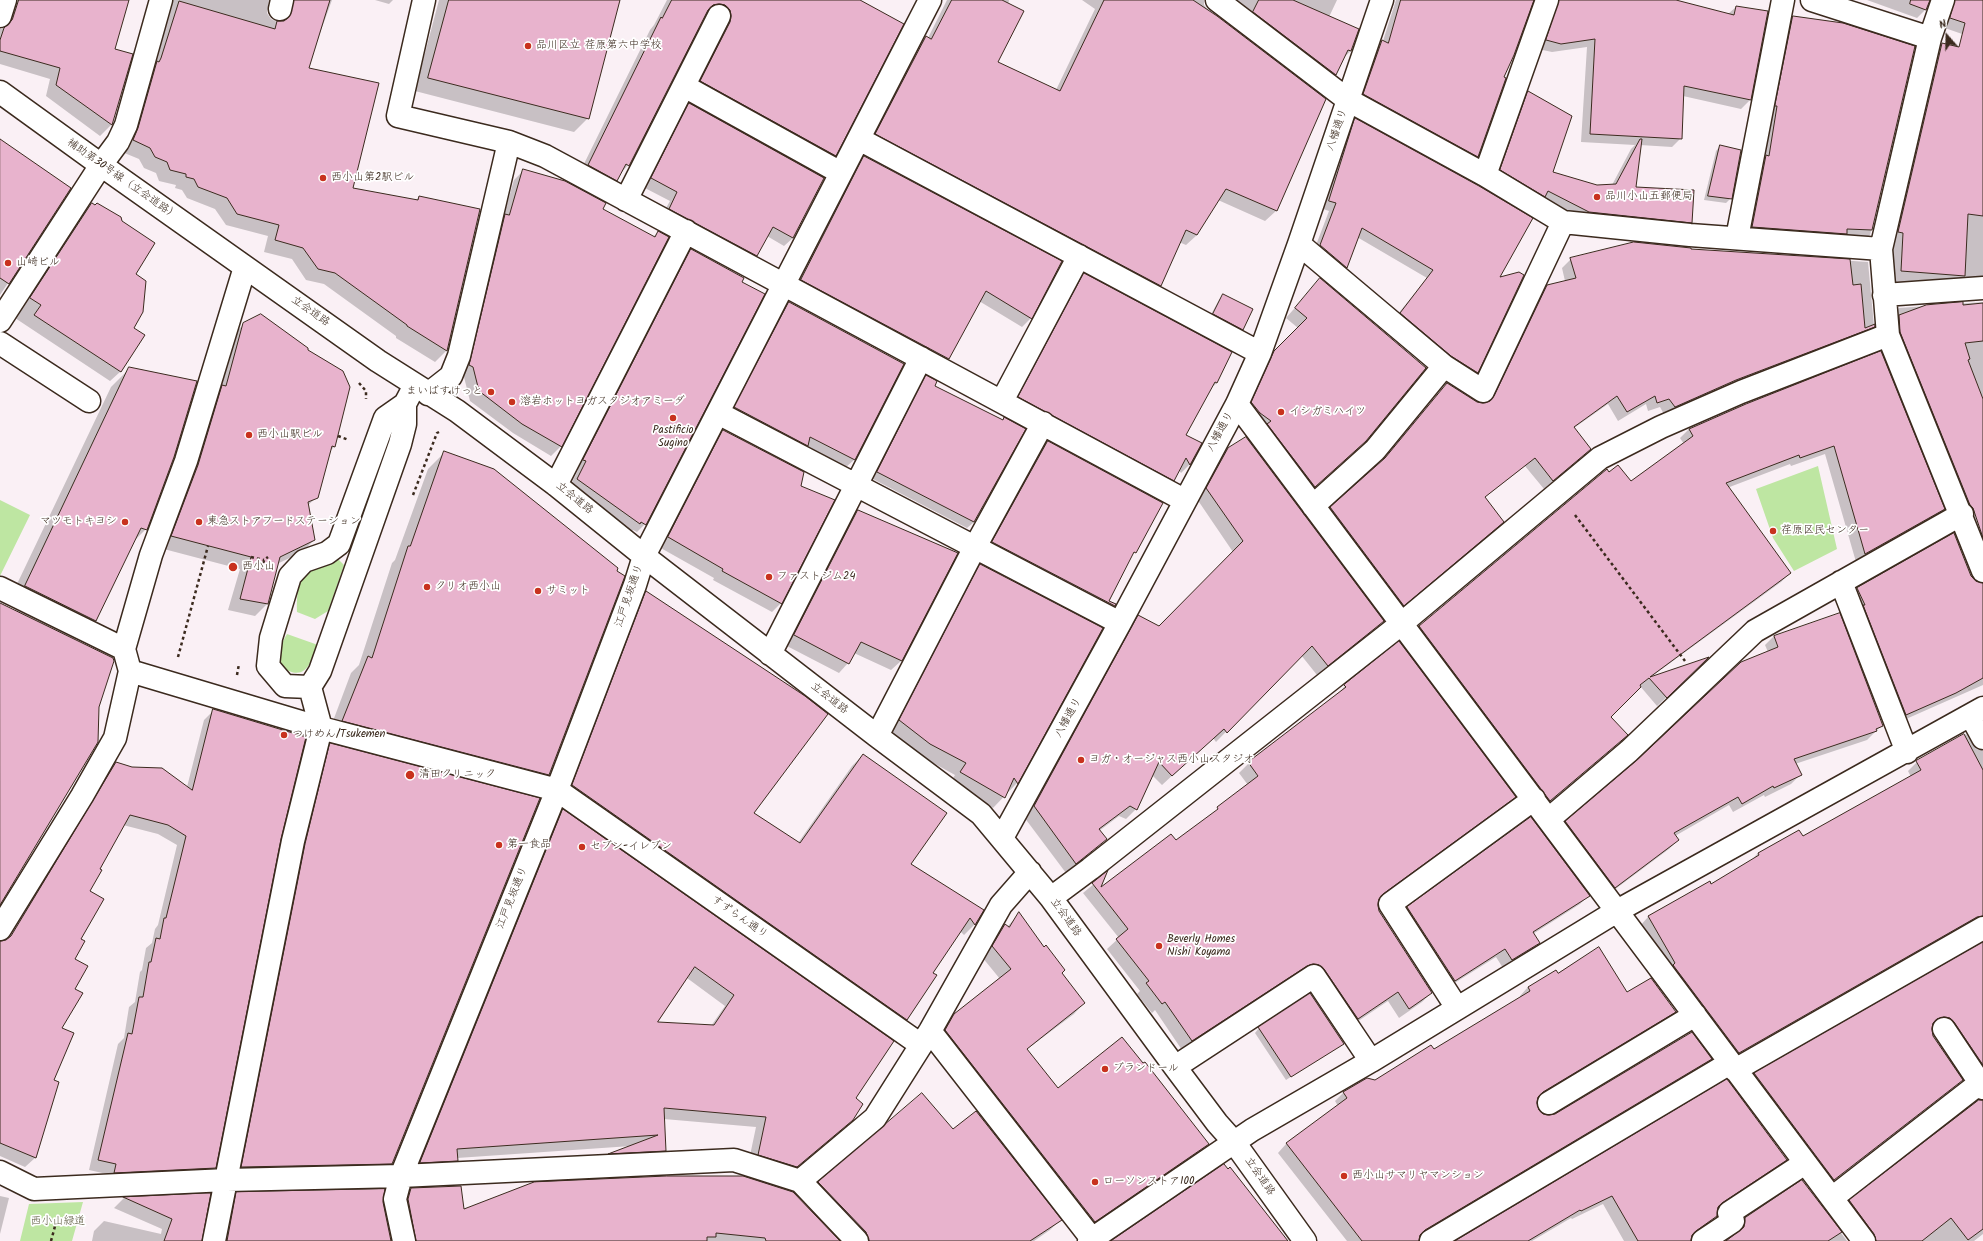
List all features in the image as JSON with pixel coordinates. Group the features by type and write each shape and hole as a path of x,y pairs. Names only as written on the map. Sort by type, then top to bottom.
{"street":[{"path":"0,16 5,0"},
{"path":"0,320 101,165 118,142 126,125 161,0"},
{"path":"424,0 398,116 509,142 545,156 1184,500"},
{"name":"江戸見坂通り","path":"404,1241 395,1199 401,1176 557,790 636,585 644,556 930,0"},
{"path":"1217,0 1348,100 1485,175 1563,222 1737,238 1881,249"},
{"name":"八幡通り","path":"1002,838 1120,623 1184,500 1237,404 1260,353 1299,244 1382,0"},
{"path":"1485,175 1547,0"},
{"path":"1737,238 1783,0"},
{"path":"1812,0 1930,38"},
{"path":"1943,0 1930,38 1881,249 1884,295 1888,334 1962,514 1983,571"},
{"path":"626,200 719,16"},
{"path":"684,86 841,173"},
{"name":"補助第30号線（立会道路）","path":"0,92 245,267"},
{"path":"858,139 1260,353"},
{"path":"310,687 284,686 268,666 271,638 290,576 304,561 327,553 339,544 385,418 416,394 451,376 459,356 509,142"},
{"path":"1299,244 1444,366 1483,391 1563,222"},
{"path":"556,484 686,231"},
{"path":"1002,401 1078,256"},
{"path":"0,929 82,796 115,738 130,671 124,649 151,555 186,461 245,267"},
{"name":"立会道路","path":"245,267 416,394 457,411 556,484 644,556 770,654 981,814 1051,898 1175,1067 1217,1123 1234,1142 1305,1241"},
{"path":"1884,295 1983,288"},
{"path":"1051,898 1090,869 1401,624 1600,458 1661,427 1741,392 1888,334"},
{"path":"0,343 89,401"},
{"path":"770,654 921,358"},
{"path":"1313,506 1375,450 1444,366"},
{"path":"214,1241 293,841 321,728 310,687 320,671 400,444 405,424 416,394"},
{"path":"1237,404 1864,1241"},
{"path":"718,412 1120,623"},
{"path":"877,736 975,547 1043,424"},
{"path":"1549,820 1629,751 1755,631 1962,514"},
{"path":"1841,582 1907,752"},
{"path":"0,588 124,649"},
{"path":"130,671 321,728 557,790"},
{"path":"1091,1240 1234,1142 1371,1061 1617,911 1977,712 1983,738"},
{"name":"すずらん通り","path":"557,790 925,1038 1091,1240"},
{"path":"1457,1008 1390,904 1534,799"},
{"path":"800,1181 875,1118 925,1038 1001,905 1030,872"},
{"path":"1431,1241 1733,1066 1983,928"},
{"path":"1175,1067 1314,976 1371,1061"},
{"path":"1549,1103 1695,1015"},
{"path":"1832,1198 1982,1086 1944,1029"},
{"path":"0,1172 34,1189 227,1180 401,1176 734,1160 800,1181 857,1241"},
{"path":"1703,1241 1734,1221 1729,1213 1805,1163"}],"path":[{"path":"1558,493 1701,682"},
{"path":"172,683 208,546"},
{"path":"251,557 264,560"}],"green space":[{"path":"1818,466 1837,549 1794,571 1773,538 1756,489"},
{"path":"0,500 30,515 0,576"},
{"path":"336,557 344,565 328,611 315,619 297,612 298,590 300,582 304,576 309,570"},
{"path":"287,634 318,645 309,665 301,672 296,673 281,667 279,658 280,650"},
{"name":"西小山緑道","path":"83,1202 72,1241 20,1241 29,1204"}],"building":[{"path":"19,0 129,0 115,49 133,54 112,125 56,85 60,68 0,51 0,40 4,28 12,20"},
{"path":"294,0 330,0 309,68 379,83 353,188 418,200 419,196 480,209 447,351 407,326 335,273 318,269 303,248 275,240 279,225 237,214 227,198 198,187 194,179 186,177 186,174 170,170 167,162 155,157 150,148 133,140 138,128 157,61 159,62 161,58 179,1 275,29 277,21 284,21 289,17"},
{"name":"品川区立 荏原第六中学校","path":"449,0 620,0 589,119 428,78"},
{"path":"672,0 860,0 904,24 836,156 700,81 730,22 730,10 725,5 713,5 708,10 629,166 626,164 617,181 588,165 661,17 662,18"},
{"path":"952,0 1002,0 1024,11 998,62 1060,91 1104,0 1193,0 1217,16 1326,99 1277,211 1226,189 1197,235 1186,230 1161,286 875,134 926,36 931,39"},
{"path":"1259,0 1293,0 1359,29 1351,51 1348,50 1336,75 1253,12"},
{"path":"1401,0 1534,0 1514,55 1504,77 1506,78 1478,157 1363,94 1382,40 1388,43"},
{"path":"1559,0 1676,0 1734,15 1736,6 1768,11 1751,100 1684,86 1682,139 1590,134 1595,39 1561,44 1546,40"},
{"path":"1911,0 1930,0 1926,10 1910,4"},
{"path":"1955,0 1983,0 1983,216 1968,214 1965,276 1901,271 1903,233 1898,232 1942,43 1959,47 1965,23 1950,18"},
{"path":"1793,16 1843,23 1915,46 1872,230 1847,229 1847,234 1752,227 1766,155 1769,156 1777,106 1775,106"},
{"path":"1528,91 1572,116 1553,172 1597,185 1616,184 1640,139 1642,139 1636,187 1694,190 1692,223 1589,212 1548,191 1545,197 1500,170"},
{"path":"689,103 824,178 793,238 773,227 757,256 669,209 677,192 651,178"},
{"path":"1355,118 1479,186 1533,218 1500,277 1519,272 1524,275 1478,373 1451,356 1400,313 1433,270 1362,228 1347,268 1320,245 1336,203 1329,201"},
{"path":"0,139 71,188 9,284 0,278"},
{"path":"1720,145 1741,150 1732,199 1708,196"},
{"path":"864,156 1062,261 1032,319 986,291 949,359 801,280"},
{"path":"523,169 565,181 606,203 603,209 655,237 658,231 669,237 562,447 522,424 479,391 473,367 469,365 505,214 509,215"},
{"path":"92,203 95,205 97,203 121,217 122,221 155,243 136,274 146,281 143,312 134,328 145,335 121,372 34,315 41,305 30,298"},
{"path":"1634,242 1691,249 1850,259 1853,285 1861,284 1865,328 1875,324 1875,327 1736,380 1675,407 1669,399 1657,403 1655,396 1627,412 1617,396 1574,427 1591,449 1553,481 1535,458 1485,497 1504,522 1404,606 1330,507 1385,458 1447,383 1477,402 1483,403 1490,401 1494,396 1547,285 1576,278 1570,258"},
{"path":"691,249 744,278 742,282 765,294 646,525 641,522 640,524 577,479 586,461 583,460"},
{"path":"1084,273 1232,352 1217,383 1215,382 1186,435 1202,443 1190,465 1186,458 1174,481 1018,397"},
{"path":"1320,278 1426,368 1366,441 1315,487 1267,424 1271,421 1260,413 1251,402 1274,351 1307,318 1295,308"},
{"path":"1223,294 1253,309 1243,330 1213,314"},
{"path":"789,302 904,364 855,460 810,437 808,446 734,407"},
{"path":"1963,302 1963,305 1983,303 1983,341 1965,343 1970,359 1968,360 1983,399 1983,538 1973,508 1970,505 1900,332 1899,315 1926,305"},
{"name":"西小山駅ビル","path":"261,314 308,348 308,350 343,371 350,387 335,447 332,446 318,498 308,502 315,540 280,557 268,604 240,599 251,557 171,536 198,465 222,385 226,386 243,323"},
{"path":"1881,351 1945,509 1865,554 1834,446 1800,458 1799,455 1726,483 1791,573 1650,677 1709,657 1667,698 1649,678 1640,685 1641,687 1611,717 1628,735 1550,801 1419,626 1607,469 1609,472 1618,465 1631,481 1693,436 1689,429 1746,404"},
{"path":"129,367 197,381 174,457 147,530 141,528 96,621 25,586"},
{"path":"926,375 937,381 935,386 1003,420 1004,417 1026,429 974,522 877,472"},
{"path":"723,430 804,472 801,486 835,500 782,604 722,571 723,569 668,537"},
{"path":"1246,437 1384,621 1328,666 1312,646 1227,733 1224,729 1172,776 1159,762 1137,810 1130,806 1099,829 1107,839 1076,864 1034,806 1138,615 1159,626 1243,541 1206,488 1228,448"},
{"path":"1048,441 1163,503 1136,553 1134,552 1109,601 1116,604 1115,606 992,542"},
{"path":"444,451 494,469 618,568 617,571 625,576 549,775 342,721 368,656 372,658 408,546 410,546"},
{"path":"858,510 958,553 902,661 861,642 849,664 794,635"},
{"path":"1954,533 1971,576 1976,581 1983,583 1983,678 1956,693 1906,715 1863,605 1865,605 1857,588"},
{"path":"980,564 1103,628 1018,784 1014,778 1005,798 960,772 966,763 930,744 899,720"},
{"path":"646,591 805,696 828,714 754,813 800,843 863,754 947,813 911,864 984,910 975,925 970,918 933,973 937,975 907,1020 572,785"},
{"path":"0,603 113,658 114,661 99,707 98,742 0,905"},
{"path":"1840,613 1883,726 1876,729 1877,731 1794,759 1802,775 1774,788 1773,786 1742,804 1738,797 1674,833 1679,840 1615,888 1565,821 1637,760 1741,662 1778,647 1774,636"},
{"path":"1399,641 1516,797 1383,894 1379,899 1379,911 1432,993 1409,1009 1398,992 1358,1019 1324,969 1319,965 1313,964 1307,966 1192,1041 1165,1002 1162,1004 1146,983 1149,981 1116,939 1128,929 1092,883 1108,870 1101,887 1171,834 1176,840 1218,809 1217,807 1258,776 1248,762 1346,687 1344,685"},
{"path":"213,709 306,737 281,839 216,1168 114,1173 116,1164 98,1160 128,1033 132,1034 139,997 143,997 149,962 151,962 156,938 160,939 164,918 166,918 186,836 168,825 130,815 100,869 102,870 90,891 104,899 81,939 85,941 75,959 88,966 75,989 83,993 62,1028 74,1033 54,1080 59,1082 36,1158 0,1143 0,941 6,940 11,936 116,762 132,767 162,768 192,790"},
{"path":"1964,734 1983,770 1983,916 1977,917 1739,1053 1673,965 1675,963 1648,916 1710,881 1711,884 1759,855 1758,853 1799,830 1803,836 1921,770 1916,761"},
{"path":"330,743 540,798 392,1164 241,1167 305,844"},
{"path":"563,809 894,1041 856,1098 863,1104 853,1120 797,1167 758,1155 766,1117 664,1108 666,1151 608,1154 658,1135 457,1149 458,1161 420,1163","holes":["695,967 734,995 714,1025 658,1022"]},
{"path":"1531,817 1590,896 1533,932 1540,943 1512,960 1505,949 1455,981 1407,907"},
{"path":"1019,912 1044,947 1046,945 1065,970 1062,973 1085,1003 1027,1049 1058,1088 1122,1037 1143,1063 1145,1062 1209,1144 1095,1222 945,1030 954,1014 1011,969 992,946 1005,924 1009,927"},
{"path":"1983,942 1983,1065 1950,1018 1944,1017 1937,1019 1933,1023 1933,1036 1963,1080 1834,1180 1754,1073"},
{"path":"1599,947 1627,992 1651,978 1676,1012 1543,1092 1538,1097 1537,1103 1539,1110 1543,1114 1555,1114 1692,1032 1712,1059 1425,1230 1420,1235 1419,1241 1362,1241 1286,1143 1347,1098 1343,1092 1367,1078 1375,1080 1431,1045 1434,1049 1530,991 1528,987 1556,970 1558,973"},
{"path":"1310,993 1344,1044 1291,1077 1258,1027"},
{"path":"1727,1079 1787,1160 1722,1203 1718,1207 1717,1216 1696,1231 1692,1235 1691,1241 1638,1241 1612,1196 1581,1211 1580,1210 1528,1241 1455,1241"},
{"path":"922,1093 953,1129 976,1111 1062,1220 1030,1241 869,1241 866,1232 818,1182"},
{"path":"1979,1100 1983,1100 1983,1229 1968,1240 1951,1218 1922,1241 1876,1241 1874,1234 1849,1200"},
{"path":"1224,1164 1228,1169 1230,1167 1288,1241 1111,1241"},
{"path":"667,1176 743,1176 793,1192 840,1241 766,1241 765,1238 716,1233 716,1237 707,1237 707,1241 416,1241 408,1199 411,1188 461,1186 464,1209 534,1182"},
{"path":"1802,1180 1842,1232 1828,1241 1726,1241 1744,1227 1745,1218"},
{"path":"385,1189 383,1202 391,1241 227,1241 236,1192"},
{"path":"211,1193 202,1241 164,1241 172,1219 123,1197"}],"place":[{"name":"品川区立 荏原第六中学校","path":"528,46"},
{"name":"西小山第2駅ビル","path":"323,178"},
{"name":"品川小山五郵便局","path":"1597,197"},
{"name":"山崎ビル","path":"8,263"},
{"name":"まいばすけっと","path":"491,392"},
{"name":"溶岩ホットヨガスタジオアミーダ","path":"512,402"},
{"name":"イシガミハイツ","path":"1281,412"},
{"name":"Pastificio Sugino","path":"673,418"},
{"name":"西小山駅ビル","path":"249,435"},
{"name":"マツモトキヨシ","path":"125,522"},
{"name":"東急ストアフードステーション","path":"199,522"},
{"name":"荏原区民センター","path":"1773,531"},
{"name":"西小山","path":"233,567"},
{"name":"ファストジム24","path":"769,577"},
{"name":"クリオ西小山","path":"427,587"},
{"name":"サミット","path":"538,591"},
{"name":"つけめん/Tsukemen","path":"284,735"},
{"name":"ヨガ・オージャス西小山スタジオ","path":"1081,760"},
{"name":"清田クリニック","path":"410,775"},
{"name":"第一食品","path":"499,845"},
{"name":"セブン-イレブン","path":"582,847"},
{"name":"Beverly Homes Nishi Koyama","path":"1159,946"},
{"name":"ブランドール","path":"1105,1069"},
{"name":"西小山サマリヤマンション","path":"1344,1176"},
{"name":"ローソンストア100","path":"1095,1182"}]}
